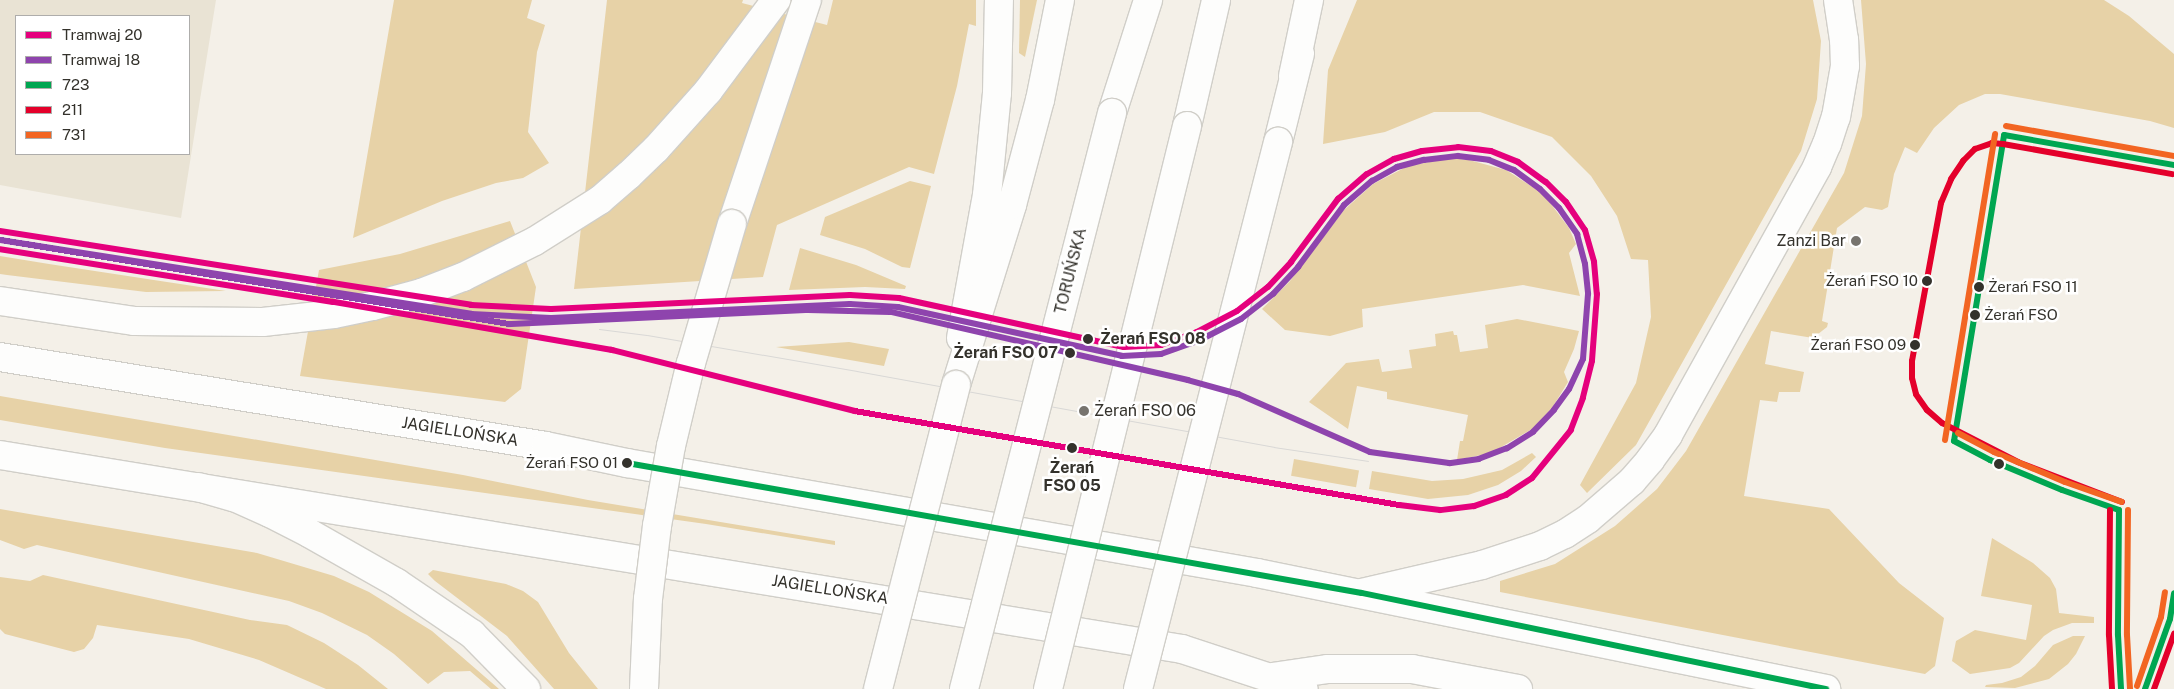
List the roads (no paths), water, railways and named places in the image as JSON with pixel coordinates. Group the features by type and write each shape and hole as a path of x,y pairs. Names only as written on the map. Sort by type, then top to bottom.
{"main road":[{"path":"0,301 134,321 263,322 334,314 421,293 500,261 600,200 630,175 683,120 776,0"},
{"path":"644,689 648,598 657,526 672,446 691,363 732,224 807,0"},
{"path":"956,384 963,323 979,246 987,195 997,93 999,0"},
{"path":"878,689 956,384 998,256 1040,100 1060,0"},
{"path":"1112,113 1127,0"},
{"name":"TORUŃSKA","path":"964,689 1112,113 1148,0"},
{"path":"1048,689 1187,126 1216,0"},
{"path":"1138,689 1278,142 1309,0"},
{"path":"1293,76 1307,28 1319,0"},
{"path":"1362,593 1482,565 1540,546 1565,534 1588,519 1632,481 1650,460 1677,418 1817,167 1827,144 1836,117 1845,66 1844,40 1838,0"},
{"name":"JAGIELLOŃSKA","path":"0,357 546,446 627,463 1362,593 1826,689"},
{"name":"JAGIELLOŃSKA","path":"0,455 1182,648 1304,689"},
{"path":"198,487 234,497 270,513 396,583 472,634 526,689"},
{"path":"1272,677 1328,669 1412,669 1518,689"}],"tram line":[{"name":"20","path":"0,231 471,305 551,309 850,295 899,298 1124,347 1161,345 1197,332 1237,311 1268,287 1291,262 1338,199 1367,174 1394,159 1422,151 1458,147 1491,151 1518,162 1546,182 1566,202 1585,230 1594,262 1597,294 1592,361 1583,398 1571,430 1532,478 1506,495 1474,506 1440,510 1399,505 855,411 612,350 333,302 0,249"},
{"name":"18","path":"0,240 471,314 551,318 850,304 898,307 1122,356 1161,354 1200,340 1241,319 1273,294 1298,267 1344,205 1372,181 1397,167 1424,160 1458,156 1489,160 1514,170 1540,189 1559,208 1577,234 1585,264 1588,294 1583,359 1569,389 1554,410 1533,432 1507,448 1479,459 1449,463 1370,452 1238,394 1188,380 890,312 808,310 509,324 1,240"},
{"path":"599,329 647,335 857,371 1274,447 1368,461"}],"place":[{"name":"Zanzi Bar","path":"1856,241"},
{"name":"Żerań FSO 10","path":"1927,281"},
{"name":"Żerań FSO 11","path":"1979,287"},
{"name":"Żerań FSO","path":"1975,315"},
{"name":"Żerań FSO 08","path":"1088,339"},
{"name":"Żerań FSO 09","path":"1915,345"},
{"name":"Żerań FSO 07","path":"1070,353"},
{"name":"Żerań FSO 06","path":"1084,411"},
{"name":"Żerań FSO 05","path":"1072,448"},
{"name":"Żerań FSO 01","path":"627,463"}]}
